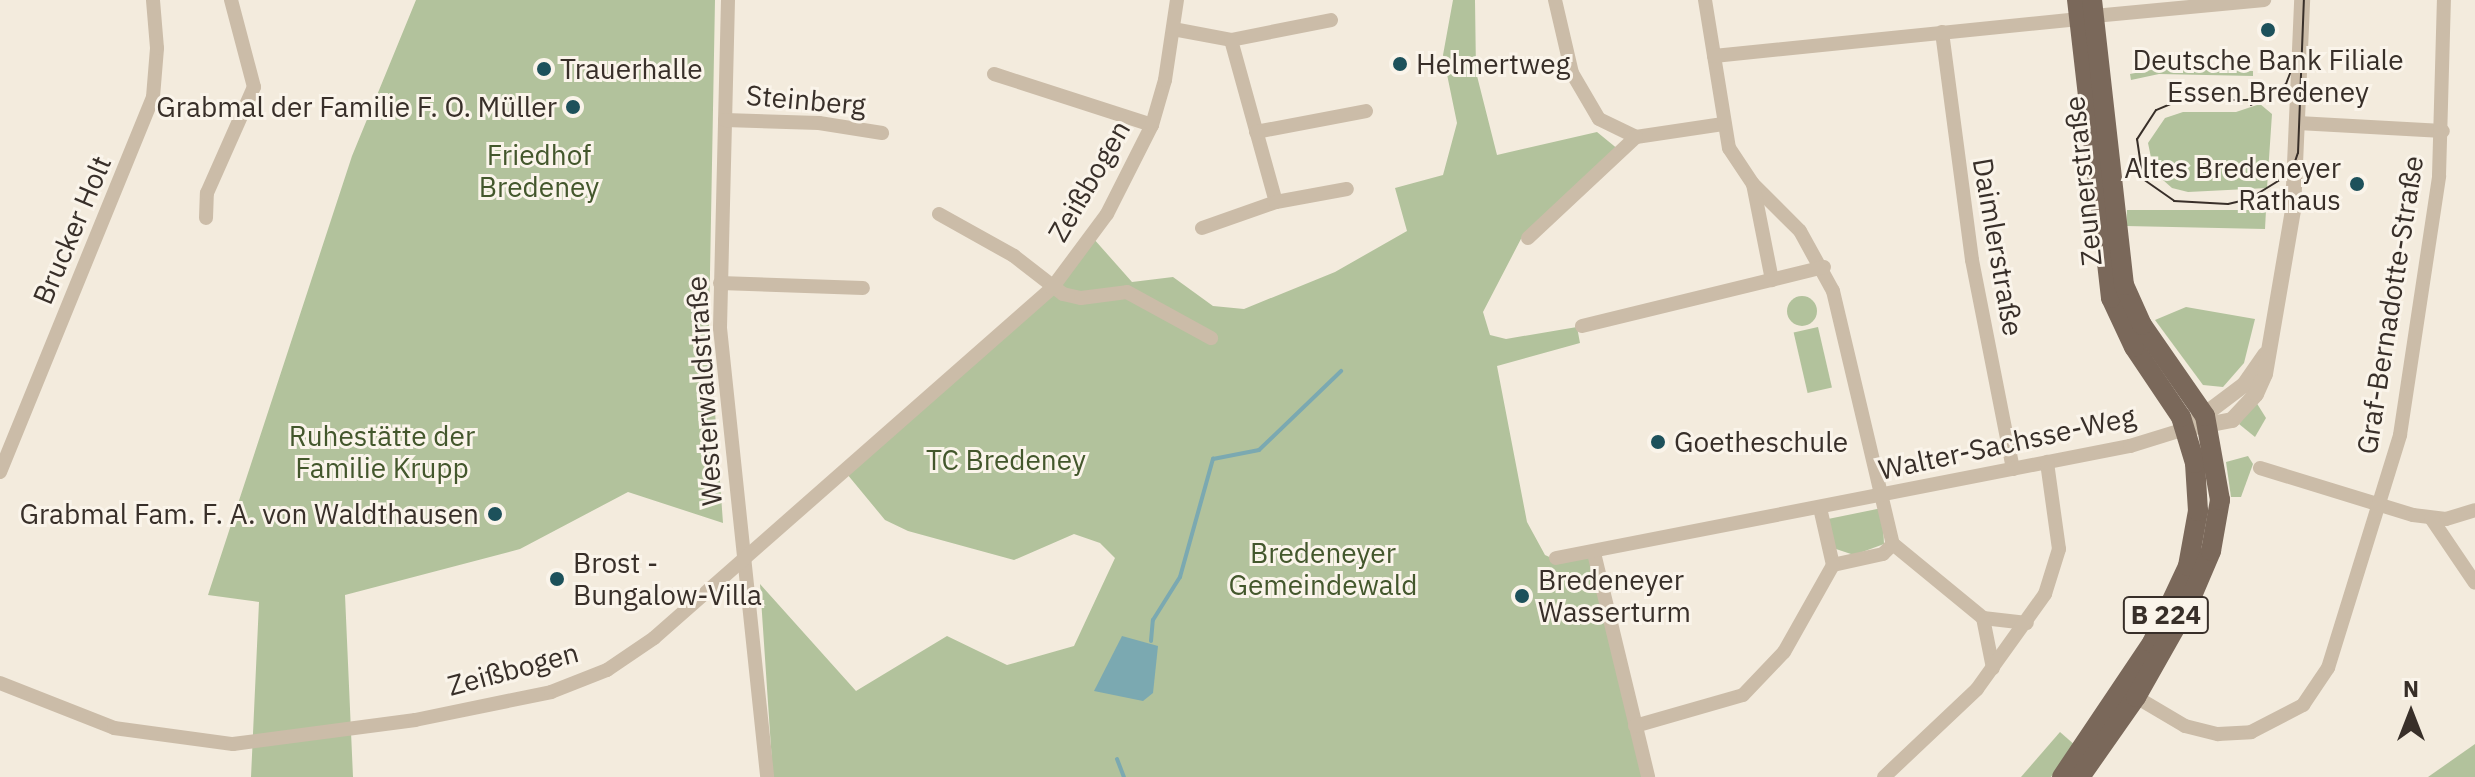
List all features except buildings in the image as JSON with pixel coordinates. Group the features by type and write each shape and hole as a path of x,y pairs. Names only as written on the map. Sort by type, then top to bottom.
{"main road":[{"name":"Zeunerstraße","path":"2086,9 2124,285 2142,325 2206,421"},
{"name":"Zeunerstraße","path":"2086,9 2111,298 2185,429"},
{"name":"B 224","path":"2080,777 2136,697 2188,605 2211,551 2220,491 2206,421"},
{"name":"B 224","path":"2062,777 2152,643 2188,566 2198,511 2195,463 2185,429"}],"street":[{"name":"Brucker Holt","path":"0,472 153,97 157,48 153,0"},
{"path":"206,218 207,193 254,87 231,0"},
{"name":"Westerwaldstraße","path":"728,0 720,283 744,561 767,777"},
{"name":"Zeißbogen","path":"0,683 91,721 189,741 276,742 415,720 551,692 607,670 654,638 744,561 1052,288 1107,214 1152,125 1177,0"},
{"path":"1555,0 1560,36 1580,88 1599,119 1636,137 1723,124"},
{"path":"1705,0 1723,124 1733,157 1753,184 1800,231 1824,267 1885,495 1893,544 1983,618 2027,623"},
{"path":"1714,56 1942,32 2086,9 2264,0"},
{"path":"2185,429 2206,421 2244,385 2271,340 2293,210 2302,0"},
{"name":"Graf-Bernadotte-Straße","path":"2136,697 2185,726 2218,734 2251,732 2289,716 2328,668 2400,435 2443,131 2444,0"},
{"path":"1173,29 1231,40 1331,20"},
{"name":"Daimlerstraße","path":"1942,32 1972,260 2013,469"},
{"path":"1231,40 1276,202"},
{"path":"994,74 1152,125"},
{"path":"1256,132 1366,111"},
{"name":"Steinberg","path":"725,120 819,123 882,133"},
{"path":"2298,123 2443,131"},
{"path":"1528,238 1636,137"},
{"path":"1753,184 1772,280"},
{"path":"1202,228 1276,202 1347,189"},
{"path":"939,214 1014,256 1052,288 1081,298 1127,292 1211,338"},
{"path":"1582,326 1824,267"},
{"path":"720,283 863,288"},
{"name":"Walter-Sachsse-Weg","path":"1556,558 2013,469 2185,429"},
{"path":"1884,777 1993,668 2045,594 2059,549 2047,462"},
{"path":"2260,468 2431,518 2475,510"},
{"path":"1635,726 1743,695 1784,652 1833,565 1820,508"},
{"path":"2431,518 2475,583"},
{"path":"1833,565 1883,554 1893,544"},
{"path":"1594,553 1648,777"},
{"path":"1983,618 1993,668"}],"green space":[{"name":"Friedhof Bredeney","path":"416,0 715,0 709,328 723,523 628,492 520,549 345,595 353,777 251,777 259,602 208,595 352,156"},
{"name":"Bredeneyer Gemeindewald","path":"1453,0 1475,0 1476,72 1497,155 1597,132 1619,150 1523,235 1483,312 1490,335 1506,339 1577,327 1580,343 1497,366 1527,522 1545,555 1556,560 1593,555 1644,777 773,777 760,584 856,691 947,636 1007,665 1074,646 1115,558 1100,543 1074,534 1014,560 908,531 885,520 847,474 956,376 1093,238 1132,282 1173,277 1213,306 1244,309 1335,272 1407,231 1395,188 1443,175 1457,123 1443,55"},
{"path":"2156,69 2253,71 2253,76 2159,74 2131,80 2130,74"},
{"path":"2260,104 2272,114 2267,188 2188,192 2172,188 2154,172 2148,143 2165,118 2183,112 2236,112"},
{"path":"2127,210 2266,210 2265,229 2126,226"},
{"path":"1802,296 1812,301 1817,311 1812,321 1802,326 1792,321 1787,311 1792,301"},
{"path":"2186,307 2255,319 2244,363 2223,387 2203,385 2155,320"},
{"path":"1818,327 1832,387 1808,393 1794,333"},
{"path":"2256,402 2266,418 2255,437 2239,424"},
{"path":"2248,456 2253,464 2241,497 2231,497 2226,462"},
{"path":"1882,508 1884,544 1854,555 1833,548 1828,519"},
{"path":"2060,732 2076,746 2051,777 2021,777"},
{"path":"2475,744 2475,777 2428,777"}],"water":[{"path":"1122,636 1158,646 1153,693 1143,701 1094,691"}],"waterway":[{"path":"1151,641 1153,620 1180,577 1213,459 1259,450 1341,371"},
{"path":"1117,759 1124,777"}],"tram line":[{"path":"2260,100 2180,100 2156,110 2137,139 2143,179 2174,201 2228,204 2249,199 2291,173 2298,153 2304,0"},
{"path":"2251,105 2286,84 2297,56"}],"place":[{"name":"Deutsche Bank Filiale Essen Bredeney","path":"2268,30"},
{"name":"Helmertweg","path":"1400,64"},
{"name":"Trauerhalle","path":"544,69"},
{"name":"Grabmal der Familie F. O. Müller","path":"573,107"},
{"name":"Altes Bredeneyer Rathaus","path":"2357,184"},
{"name":"Goetheschule","path":"1658,442"},
{"name":"Grabmal Fam. F. A. von Waldthausen","path":"495,514"},
{"name":"Brost - Bungalow-Villa","path":"557,579"},
{"name":"Bredeneyer Wasserturm","path":"1522,596"}],"park label":[{"name":"Ruhestätte der Familie Krupp","path":"382,452"},
{"name":"TC Bredeney","path":"1006,460"}]}
